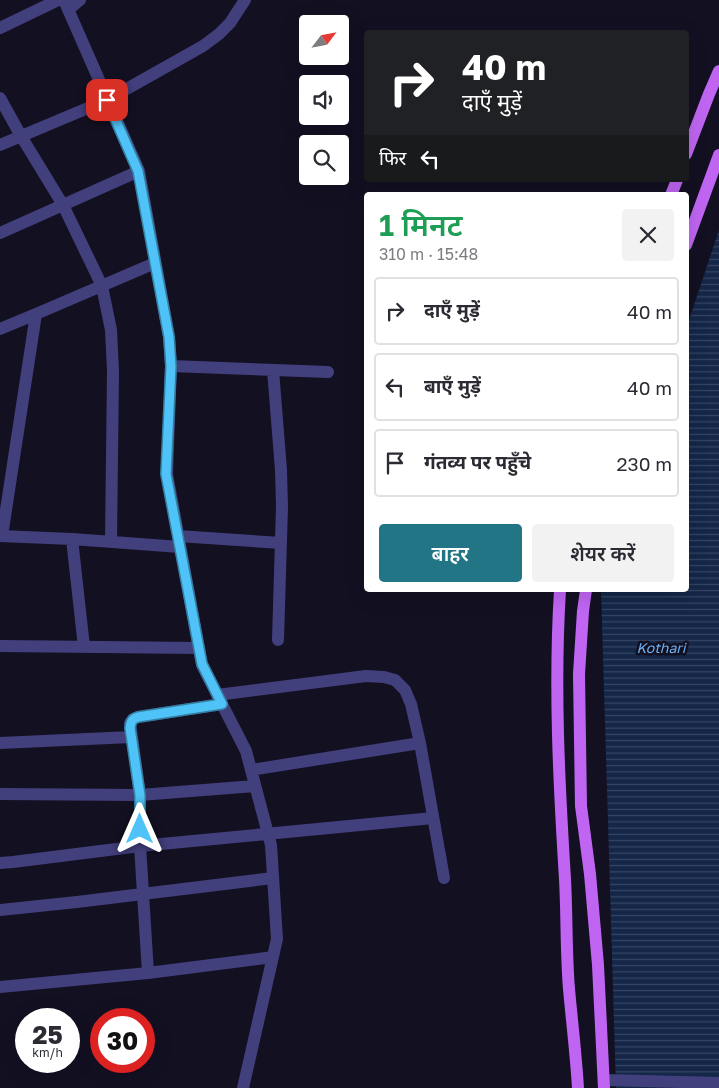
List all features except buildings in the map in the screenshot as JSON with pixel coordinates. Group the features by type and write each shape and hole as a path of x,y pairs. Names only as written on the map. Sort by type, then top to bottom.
{"main road":[{"path":"689,146 719,71"},
{"path":"689,237 719,155"},
{"path":"560,592 557,676 560,808 567,917 569,988 578,1088"},
{"path":"586,592 579,674 581,806 590,874 598,965 604,1084"}],"street":[{"path":"80,0 66,5 138,171 156,263 169,337 171,366 166,474 202,664 246,751 271,845 276,939 243,1088"},
{"path":"0,145 107,100 203,46 230,23 245,0"},
{"path":"0,28 51,1"},
{"path":"0,98 63,205 102,286 111,330 113,371 111,542"},
{"path":"0,233 138,171"},
{"path":"0,329 156,263"},
{"path":"36,314 1,536 111,542 281,542"},
{"path":"171,366 328,372"},
{"path":"273,370 282,507 278,640"},
{"path":"72,539 84,647"},
{"path":"0,646 199,648"},
{"path":"148,973 142,894 140,795 130,724 135,718 220,699 366,676 395,680 404,690 411,704 420,743 444,878"},
{"path":"0,743 132,737"},
{"path":"251,770 420,743"},
{"path":"0,794 140,795 255,786"},
{"path":"0,863 140,846 434,818"},
{"path":"0,910 273,878"},
{"path":"0,987 148,973 272,957"},
{"path":"604,1084 719,1083"}],"water":[{"name":"Kothari","path":"719,230 719,1088 616,1088 601,592 689,592 689,320"}],"route":[{"path":"107,100 138,171 169,337 171,366 166,474 202,664 222,704 138,717 131,721 130,728 140,795 140,829"}]}
